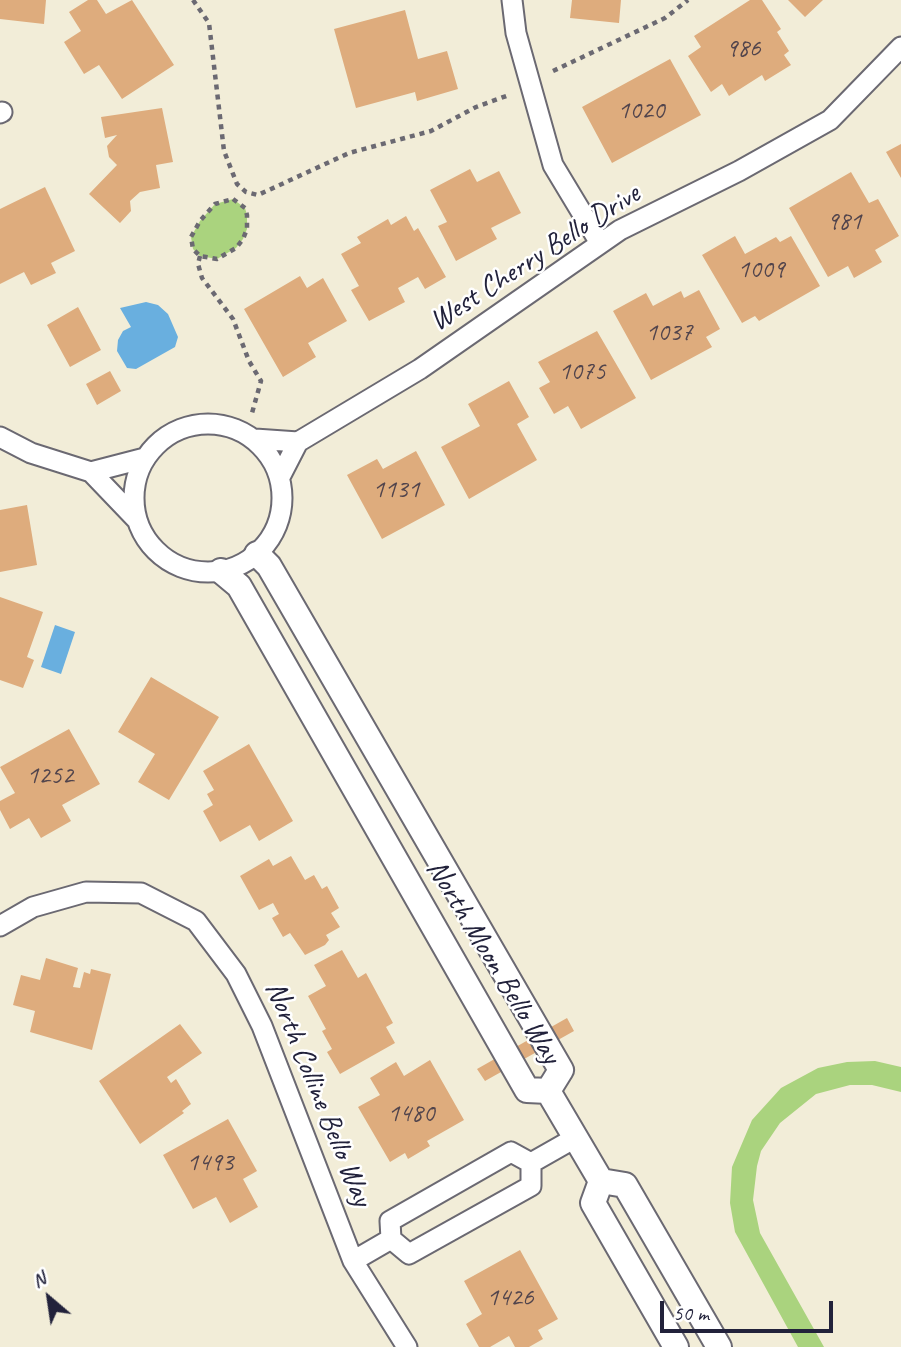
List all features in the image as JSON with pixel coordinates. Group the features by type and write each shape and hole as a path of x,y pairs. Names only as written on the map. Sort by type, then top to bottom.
{"street":[{"path":"512,0 516,33 553,165 600,243"},
{"name":"West Cherry Bello Drive","path":"298,442 420,369 600,243 830,120 901,47"},
{"path":"0,437 32,453 91,472 136,519 151,546 176,565 198,571 221,571 236,567 257,554 274,533 280,520 283,498 280,477 267,450 255,439 228,425 196,424 167,435 145,458 134,487 136,519"},
{"path":"255,439 298,442 280,477"},
{"path":"91,472 145,458"},
{"name":"North Moon Bello Way","path":"221,571 239,586 527,1090 548,1091 561,1070 269,566 257,554"},
{"name":"North Colline Bello Way","path":"0,926 33,907 86,892 141,893 196,921 236,974 262,1026 353,1261 407,1347"},
{"path":"548,1091 601,1181 625,1185 719,1347"},
{"path":"531,1163 575,1138"},
{"path":"511,1152 531,1163 531,1186 409,1254 391,1239 390,1221 511,1152"},
{"path":"601,1181 593,1203 676,1347"},
{"path":"353,1261 391,1239"}],"path":[{"path":"193,0 209,23 224,151 237,184 246,192 258,195 349,153 431,131 476,107 509,95"},
{"path":"553,71 664,18 688,0"},
{"path":"239,202 246,192"},
{"path":"220,200 239,202 245,208 248,221 243,239 236,248 217,259 200,256 193,249 191,237 200,221 220,200"},
{"path":"200,256 198,264 202,278 233,319 248,361 259,377 260,387 252,413"}],"green space":[{"path":"233,199 245,208 247,215 247,229 243,239 236,248 217,259 200,256 193,249 191,237 200,221 215,204"},
{"path":"875,1061 901,1067 901,1092 872,1085 850,1085 816,1094 780,1123 761,1151 753,1200 760,1233 824,1347 798,1347 735,1232 730,1203 732,1167 752,1120 781,1088 818,1068 847,1062"}],"water":[{"path":"146,302 158,305 168,314 178,337 175,347 136,369 127,368 117,351 118,340 123,331 131,327 120,308"},
{"path":"55,625 75,632 61,674 41,667"}],"building":[{"path":"0,0 46,0 44,24 0,19"},
{"path":"88,0 97,0 106,14 132,0 174,65 122,99 99,65 84,74 64,42 81,31 69,12"},
{"path":"572,0 621,0 619,23 570,18"},
{"path":"750,0 762,0 781,29 777,32 789,51 784,55 791,65 765,81 762,75 729,96 722,84 711,92 688,56 701,47 694,36"},
{"path":"788,0 823,0 805,17"},
{"path":"405,10 418,59 447,51 458,89 417,101 415,92 356,108 334,29"},
{"path":"670,59 701,115 612,163 582,107"},
{"path":"162,108 173,162 156,165 160,188 140,192 130,201 131,211 120,223 89,194 117,165 109,157 107,146 117,135 105,138 101,117"},
{"path":"901,144 901,178 886,152"},
{"path":"470,169 477,182 499,171 521,213 491,228 497,239 456,261 438,226 447,222 430,190"},
{"path":"851,172 869,203 878,199 899,236 875,250 882,262 854,278 848,266 828,277 789,208"},
{"path":"45,187 75,251 51,263 56,273 31,285 24,272 0,284 0,209"},
{"path":"406,216 414,231 418,228 446,277 425,289 418,277 398,288 405,302 369,321 351,290 359,286 341,254 361,243 357,237 388,219 391,225"},
{"path":"735,236 745,254 776,237 780,242 791,236 820,286 759,321 755,316 742,323 702,255"},
{"path":"300,276 307,288 323,278 347,321 308,343 316,357 283,377 244,309"},
{"path":"699,290 720,329 706,337 712,347 651,380 613,311 646,293 653,306 681,291 684,298"},
{"path":"78,307 101,350 70,367 47,325"},
{"path":"597,331 636,398 581,429 568,406 554,414 539,388 550,382 538,362"},
{"path":"110,371 121,391 97,405 86,384"},
{"path":"509,381 529,417 517,424 537,460 469,499 441,447 480,426 468,404"},
{"path":"416,451 445,505 382,539 347,475 377,459 383,469"},
{"path":"27,505 37,565 0,572 0,510"},
{"path":"0,597 43,612 27,657 34,660 23,688 0,680"},
{"path":"151,677 219,717 169,800 138,782 155,754 118,732"},
{"path":"69,729 100,784 62,805 71,821 41,838 29,818 10,829 0,810 0,801 15,793 0,767"},
{"path":"249,744 293,821 259,841 250,825 220,842 203,811 213,805 207,794 214,790 203,771"},
{"path":"291,856 305,880 314,875 322,889 327,886 339,908 331,913 340,927 326,935 329,940 325,945 305,955 290,933 283,937 272,918 279,914 273,903 259,910 240,876 269,859 273,866"},
{"path":"342,950 358,978 366,973 393,1023 386,1027 395,1043 340,1074 327,1052 332,1049 322,1031 326,1029 308,996 326,986 314,965"},
{"path":"46,958 78,968 73,987 80,988 84,972 90,974 91,969 111,974 92,1050 30,1032 35,1011 13,1005 21,975 40,980"},
{"path":"567,1018 574,1031 485,1081 477,1069"},
{"path":"180,1024 202,1053 167,1077 171,1083 176,1079 191,1104 182,1111 184,1113 140,1144 99,1081"},
{"path":"430,1060 464,1120 427,1141 430,1146 408,1159 405,1153 390,1162 358,1107 380,1095 370,1078 396,1062 404,1076"},
{"path":"228,1119 257,1171 243,1179 258,1207 230,1223 216,1197 193,1209 163,1155"},
{"path":"520,1250 558,1319 538,1330 543,1339 529,1347 515,1347 509,1336 490,1347 479,1347 466,1324 482,1314 464,1281"}]}
